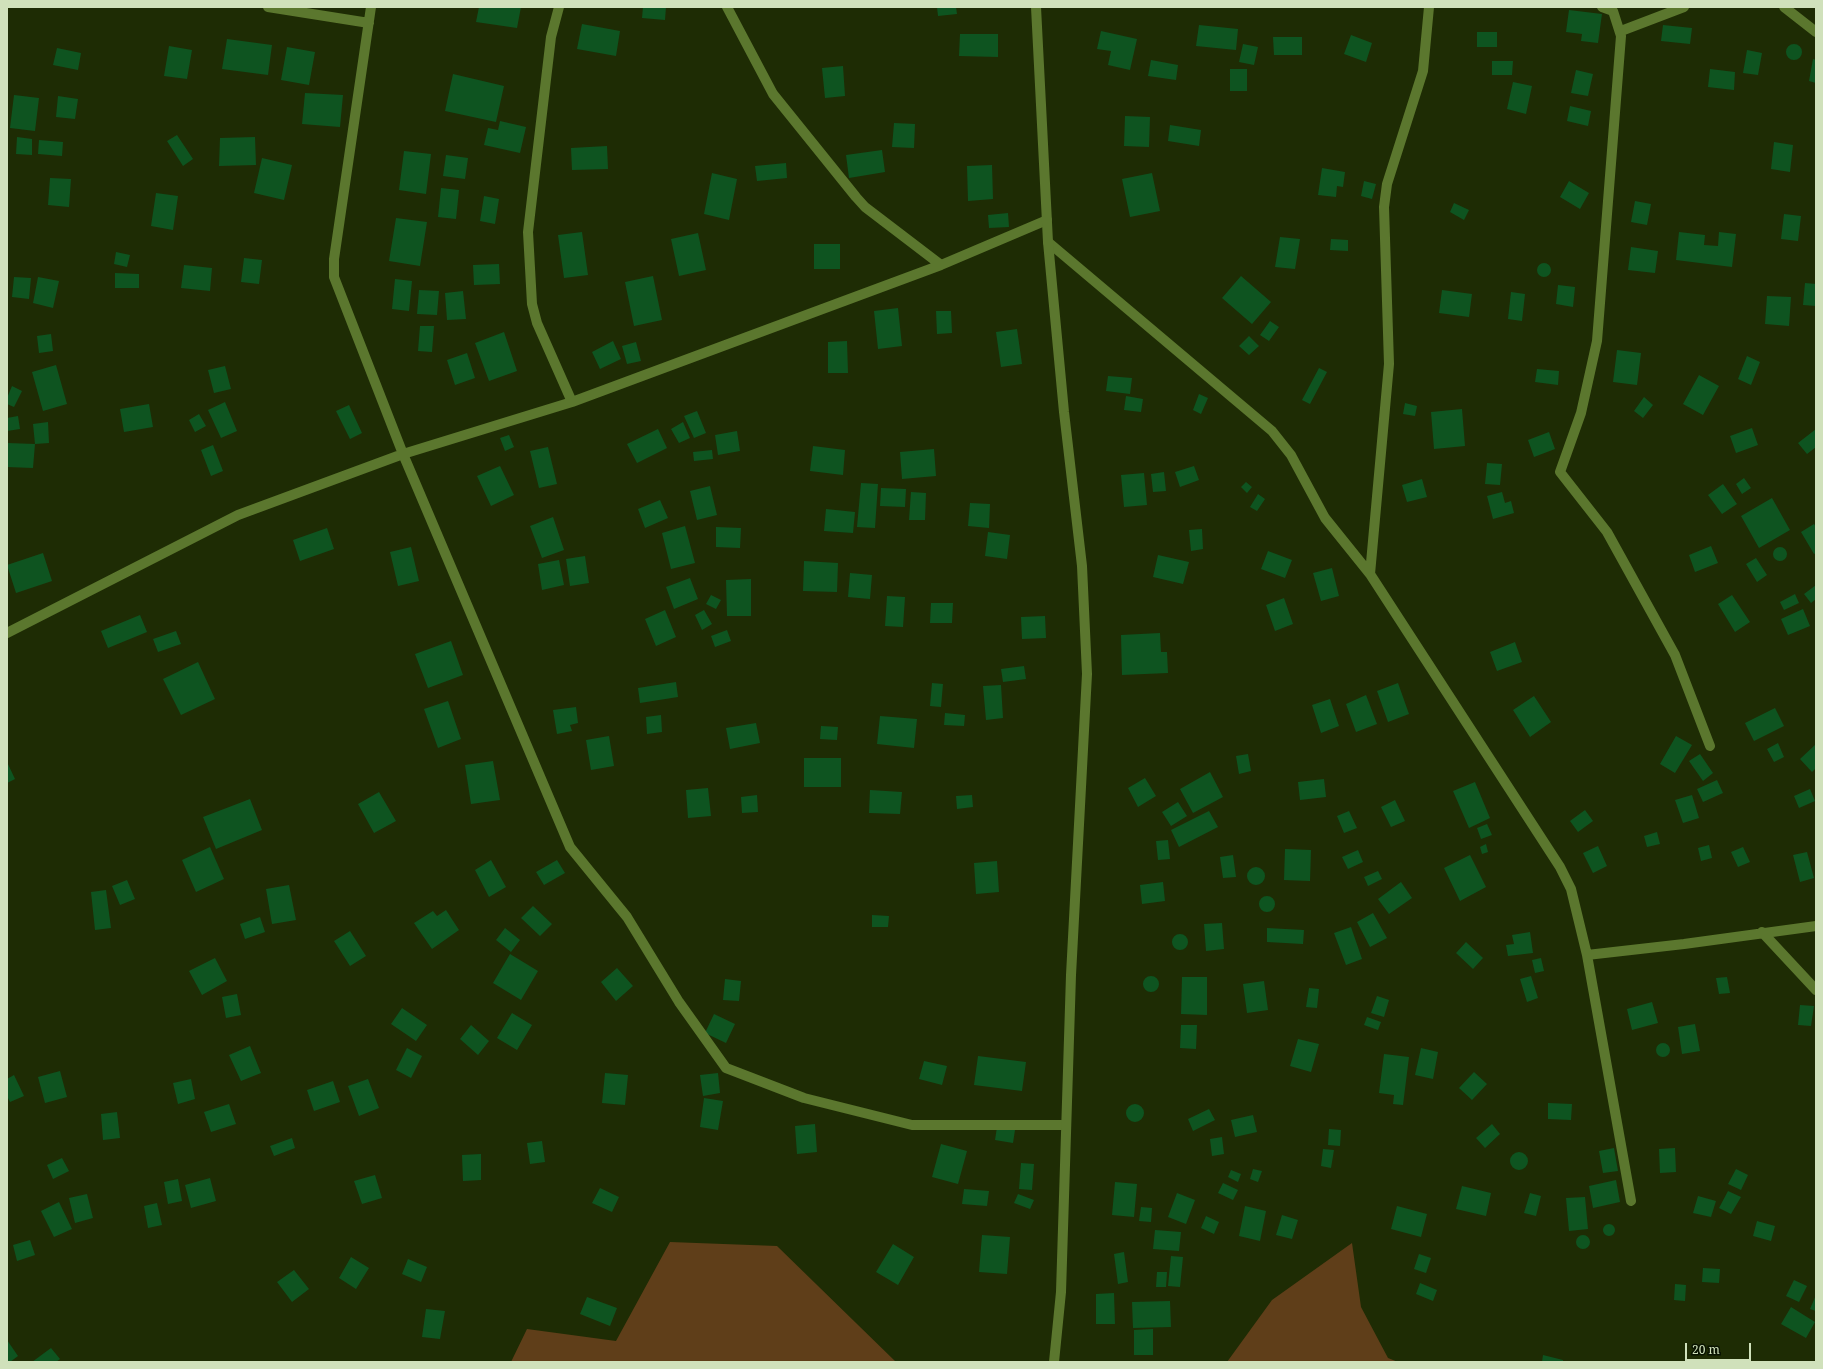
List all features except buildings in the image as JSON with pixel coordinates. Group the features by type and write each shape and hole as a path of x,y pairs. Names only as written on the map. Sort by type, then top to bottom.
{"street":[{"path":"268,7 369,23"},
{"path":"371,7 334,259 334,277 403,454 570,847 627,917 679,1002 726,1068 804,1098 912,1124 1066,1125"},
{"path":"559,7 551,37 528,232 532,304 537,323 572,402"},
{"path":"727,7 772,94 851,191 865,207 941,265"},
{"path":"1036,7 1048,242 1064,412 1082,566 1087,674 1071,976 1061,1292 1054,1362"},
{"path":"1370,574 1389,364 1385,201 1387,184 1423,71 1429,7"},
{"path":"1602,7 1614,12 1621,31 1597,341 1582,413 1560,472 1607,532 1676,655 1710,746"},
{"path":"1621,31 1684,7"},
{"path":"1784,7 1816,32"},
{"path":"7,633 238,515 403,454 572,402 941,265 1047,220"},
{"path":"1048,242 1272,431 1291,455 1325,518 1370,574 1560,867 1571,889 1587,955 1631,1201"},
{"path":"1587,955 1684,944 1762,932 1816,926"},
{"path":"1762,932 1816,990"}],"shaded area":[{"path":"670,1242 777,1246 896,1362 511,1362 527,1329 616,1341"},
{"path":"1352,1243 1361,1307 1388,1358 1398,1362 1227,1362 1272,1300"}]}
